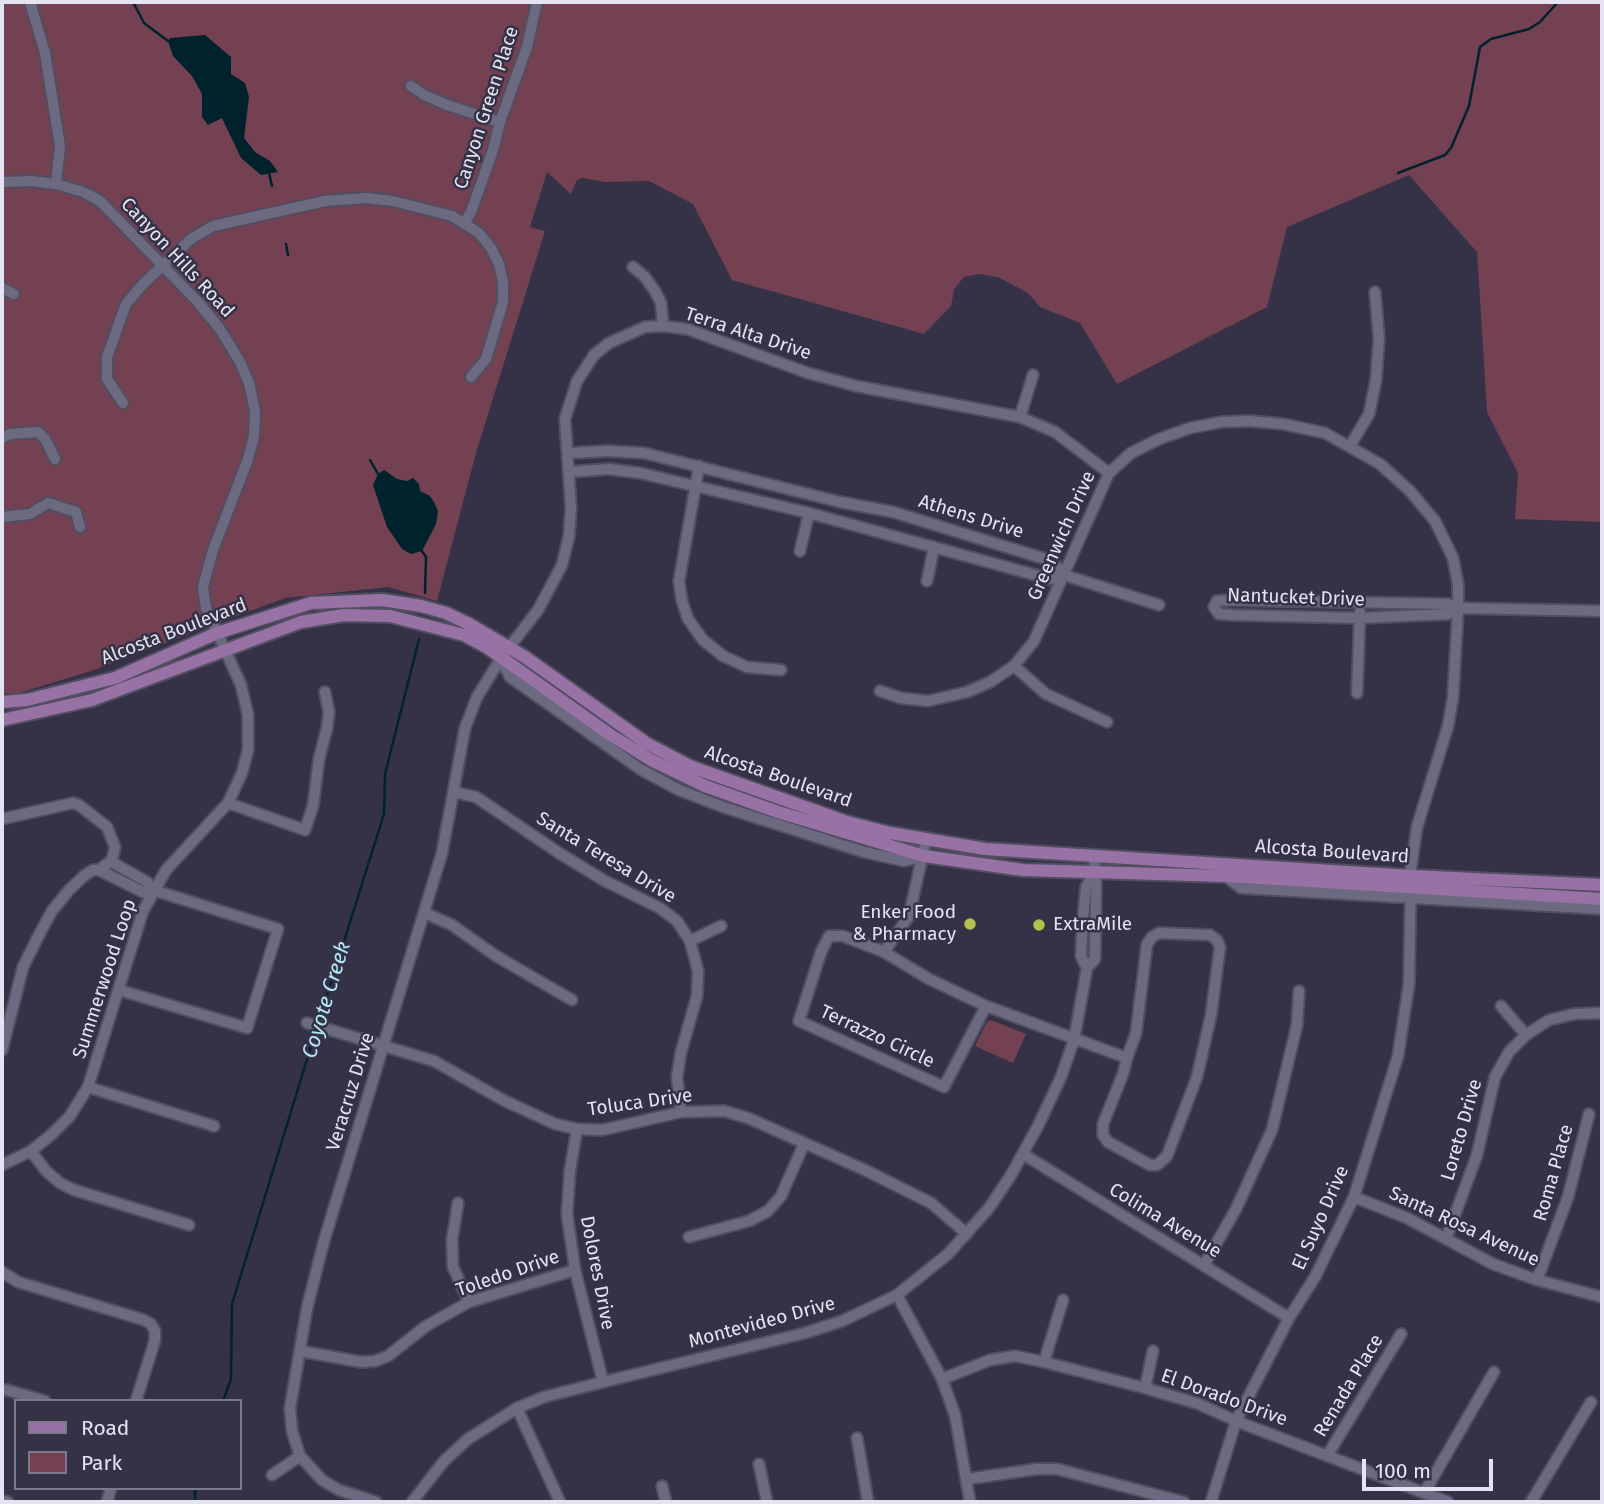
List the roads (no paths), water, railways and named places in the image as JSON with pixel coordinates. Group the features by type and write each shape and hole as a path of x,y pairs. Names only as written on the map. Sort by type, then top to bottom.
{"main road":[{"name":"Alcosta Boulevard","path":"2,702 27,700 115,678 217,633 311,603 382,600 446,613 646,743 692,767 847,822 926,840 985,849 1411,888 1602,885"},
{"name":"Alcosta Boulevard","path":"2,720 92,700 301,622 344,615 390,616 464,635 488,648 505,652 609,734 651,760 694,781 778,812 923,856 1023,870 1225,876 1602,899"}],"street":[{"path":"30,2 45,53 60,146 56,184"},
{"name":"Canyon Green Place","path":"464,223 482,182 527,47 537,2"},
{"path":"411,86 447,105 500,122"},
{"name":"Canyon Hills Road","path":"2,183 32,181 56,184 83,192 100,201 163,265 220,329 240,362 249,383 255,411 254,436 248,459 213,550 203,587 206,608 217,633"},
{"path":"123,402 107,379 107,357 126,304 143,284 191,239 213,226 325,201 366,198 393,201 452,216 479,233 491,248 499,264 503,282 503,302 486,359 471,377"},
{"path":"633,267 655,291 661,303 663,326"},
{"path":"2,288 14,294"},
{"path":"1350,446 1368,414 1376,380 1379,338 1375,292"},
{"name":"Terra Alta Drive","path":"505,652 538,610 562,565 569,536 571,508 565,419 577,381 594,355 609,343 645,327 663,326 700,333 808,373 856,386 1020,417 1055,432 1109,473"},
{"path":"1020,417 1032,375"},
{"name":"Greenwich Drive","path":"880,691 901,698 928,701 967,692 990,682 1014,666 1034,641 1109,473 1131,453 1190,428 1221,422 1283,424 1325,433 1380,464 1396,477 1435,521 1453,558 1458,584 1453,697 1448,726 1427,787 1417,827 1411,888"},
{"path":"2,438 10,434 38,432 45,439 55,459"},
{"name":"Athens Drive","path":"569,453 644,453 938,524 1052,561 1064,575 1050,579 810,513 624,470 569,472"},
{"path":"699,466 679,581 688,619 703,640 723,656 747,667 781,670"},
{"path":"2,517 30,514 48,503 76,512 80,527"},
{"path":"800,551 810,513"},
{"path":"927,581 934,547"},
{"path":"1064,575 1159,606"},
{"name":"Nantucket Drive","path":"1458,608 1448,614 1360,618 1223,615 1214,607 1217,601 1223,600 1449,604 1458,608 1602,611"},
{"path":"1295,601 1295,617"},
{"path":"1357,693 1360,603"},
{"name":"Summerwood Loop","path":"2,1165 31,1151 51,1135 70,1116 88,1087 143,911 153,890 166,870 228,803 242,773 248,750 248,715 241,685 217,633"},
{"name":"Veracruz Drive","path":"376,1502 339,1490 322,1480 300,1456 292,1430 290,1408 307,1308 324,1241 442,853 465,728 478,697 505,652"},
{"path":"1014,666 1046,694 1107,722"},
{"path":"228,803 305,830 313,806 319,759 327,729 329,712 325,692"},
{"name":"Santa Teresa Drive","path":"454,792 476,797 559,853 605,881 660,908 677,921 690,940 698,971 697,996 681,1052 677,1077 681,1112"},
{"path":"2,819 72,803 86,808 110,831 116,848 110,861 99,870 85,875 52,911 30,951 2,1050"},
{"path":"884,952 909,916 926,840"},
{"name":"Montevideo Drive","path":"412,1502 444,1461 460,1446 493,1421 517,1408 544,1397 805,1333 842,1321 897,1295 948,1254 989,1208 1023,1154 1061,1077 1074,1040 1087,968 1081,956 1083,918 1086,887 1094,873 1094,857"},
{"path":"110,861 147,882 153,890"},
{"path":"99,870 143,892 153,890 278,929 247,1028 119,990"},
{"name":"Alcosta Boulevard","path":"1411,888 1602,909"},
{"name":"El Suyo Drive","path":"1211,1502 1236,1421 1289,1318 1315,1277 1354,1197 1398,1056 1409,984 1411,888"},
{"path":"425,913 452,925 496,956 572,1000"},
{"path":"690,940 721,926"},
{"path":"1159,933 1210,935 1217,940 1220,947 1209,1027 1197,1077 1167,1156 1157,1165 1150,1165 1108,1142 1103,1135 1103,1124 1127,1058 1136,1033 1147,944 1152,937 1159,933"},
{"name":"Terrazzo Circle","path":"986,1006 944,1087 799,1021 821,951 829,936 843,936 884,952 929,979 986,1006 1127,1058"},
{"path":"1204,1265 1237,1209 1272,1130 1297,1025 1299,991"},
{"path":"1501,1006 1526,1035"},
{"name":"Loreto Drive","path":"1446,1239 1477,1155 1495,1077 1509,1052 1526,1035 1549,1020 1574,1014 1602,1013"},
{"name":"Toluca Drive","path":"307,1023 434,1061 503,1100 555,1124 577,1129 602,1130 681,1112 724,1111 748,1118 865,1170 931,1203 967,1234"},
{"path":"88,1087 214,1126"},
{"name":"Roma Place","path":"1537,1280 1568,1197 1589,1114"},
{"name":"Dolores Drive","path":"577,1129 570,1170 567,1214 575,1270 603,1382"},
{"path":"689,1237 749,1221 768,1211 781,1196 804,1144"},
{"path":"31,1151 46,1171 74,1190 189,1225"},
{"name":"Colima Avenue","path":"1023,1154 1289,1318"},
{"name":"Santa Rosa Avenue","path":"1354,1197 1407,1218 1493,1264 1537,1280 1602,1297"},
{"path":"458,1203 452,1240 453,1267 469,1302"},
{"name":"Toledo Drive","path":"300,1351 361,1362 375,1361 387,1356 426,1326 469,1302 575,1270"},
{"path":"2,1272 18,1282 151,1324 156,1340 137,1399"},
{"path":"897,1295 942,1379 955,1415 970,1502"},
{"path":"1044,1362 1063,1300"},
{"name":"Renada Place","path":"1327,1456 1401,1334"},
{"path":"1145,1388 1153,1351"},
{"name":"El Dorado Drive","path":"942,1379 990,1360 1015,1356 1044,1362 1199,1404 1236,1421 1448,1502"},
{"path":"1424,1493 1494,1372"},
{"path":"7,1390 38,1399"},
{"path":"1531,1502 1591,1402"},
{"path":"517,1408 559,1502"},
{"path":"857,1438 868,1502"},
{"path":"272,1475 300,1456"},
{"path":"759,1464 767,1502"},
{"path":"967,1479 1037,1469 1057,1469 1184,1502"},
{"path":"662,1486 667,1502"},
{"path":"2,1501 8,1502"}],"water":[{"path":"205,35 231,57 231,74 245,83 249,97 244,138 255,152 270,161 278,172 261,175 241,158 222,118 208,125 202,117 202,94 192,76 173,56 168,41 170,38"},
{"path":"384,470 397,479 407,481 413,478 419,484 420,491 430,496 434,502 438,511 436,524 422,551 411,554 402,549 387,527 373,485 378,474"}],"waterway":[{"name":"Coyote Creek","path":"133,2 144,23 168,41"},
{"path":"1398,173 1445,155 1451,148 1469,106 1480,47 1491,39 1529,29 1540,22 1558,2"},
{"name":"Coyote Creek","path":"269,173 272,186"},
{"name":"Coyote Creek","path":"286,244 288,255"},
{"name":"Coyote Creek","path":"370,460 378,474"},
{"name":"Coyote Creek","path":"422,551 426,557 425,593"},
{"name":"Coyote Creek","path":"318,1024 384,814 385,774 419,639"},
{"name":"Coyote Creek","path":"224,1399 231,1379 232,1304 316,1030"},
{"path":"195,1490 195,1502"}],"place":[{"name":"Enker Food & Pharmacy","path":"970,924"},
{"name":"ExtraMile","path":"1039,925"}]}
